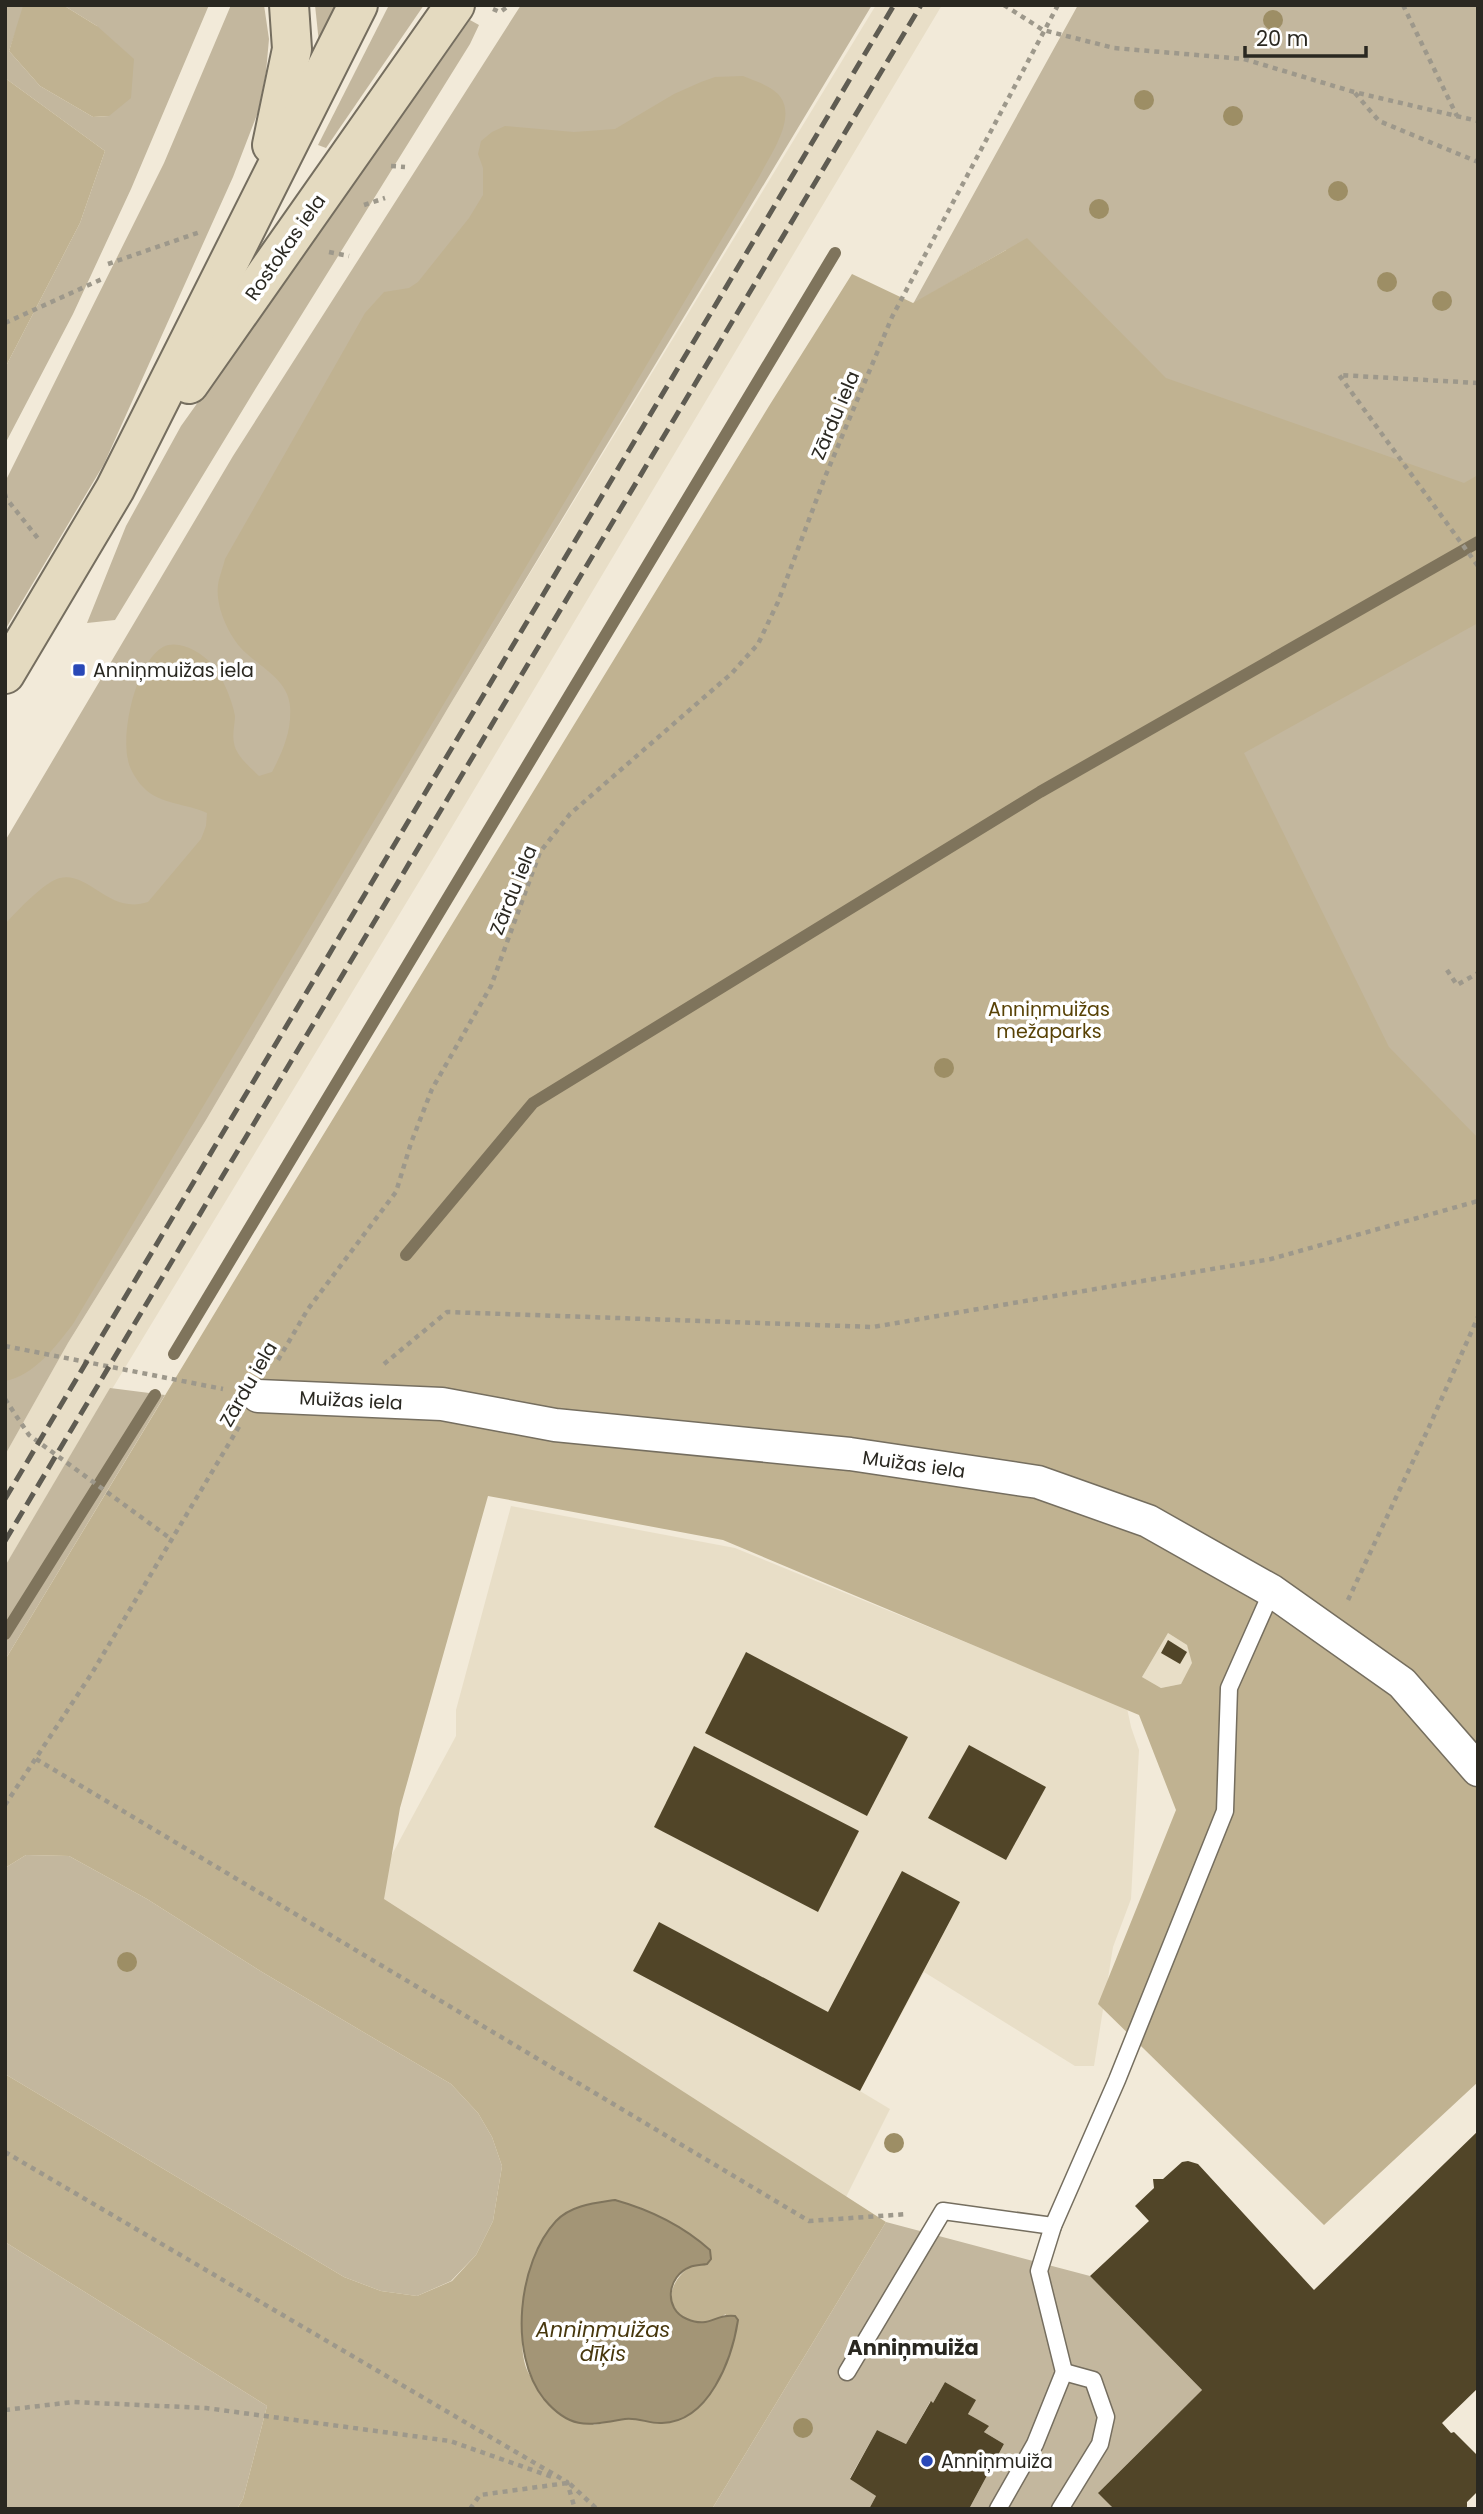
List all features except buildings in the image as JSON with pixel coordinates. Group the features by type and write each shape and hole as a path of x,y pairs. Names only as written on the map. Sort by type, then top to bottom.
{"street":[{"path":"262,195 292,49 289,5"},
{"name":"Rostokas iela","path":"5,674 115,489 358,5"},
{"name":"Rostokas iela","path":"115,489 455,5"},
{"name":"Muižas iela","path":"258,1396 442,1405 555,1424 850,1454 1038,1482 1148,1521 1272,1591 1402,1683 1478,1770"}],"lane":[{"path":"999,2509 1035,2444 1064,2372 1039,2271 1053,2225 1117,2080 1225,1811 1229,1688 1272,1591"},
{"path":"847,2372 943,2211 1053,2225"},
{"path":"1060,2509 1100,2444 1106,2417 1093,2380 1064,2372"}],"path":[{"path":"500,12 510,5"},
{"path":"1004,5 1044,30 1114,48 1244,60 1354,92 1478,121"},
{"name":"Zārdu iela","path":"5,1805 92,1673 308,1309 396,1192 432,1089 491,986 540,852 570,814 732,673 758,644 778,602 825,477 892,317 1059,5"},
{"path":"1403,5 1457,116"},
{"path":"1354,92 1379,121 1478,162"},
{"path":"5,323 102,279"},
{"path":"1478,383 1339,375 1478,566"},
{"path":"1447,970 1457,985 1478,973"},
{"path":"341,1399 447,1312 873,1327 1271,1259 1478,1201"},
{"path":"1328,1631 1348,1601 1478,1317"},
{"path":"5,1346 258,1396"},
{"path":"5,1399 29,1435 171,1539"},
{"path":"36,1759 809,2221 943,2211"},
{"path":"5,2152 567,2482 597,2509"},
{"path":"5,2410 73,2402 206,2408 450,2441 567,2482"},
{"path":"470,2509 480,2495 567,2482"},
{"path":"567,2482 575,2509"}],"shaded area":[{"path":"5,5 25,5 9,51 40,86 93,117 109,116 97,26 63,5 209,5 131,189 73,314 5,444 5,368 80,223 105,151 5,78"},
{"path":"231,5 264,5 269,39 258,112 233,177 104,464 5,630 5,482 164,163"},
{"path":"315,5 336,5 319,43"},
{"path":"389,5 424,5 326,148 318,145"},
{"path":"521,5 872,5 448,708 206,1120 68,1343 5,1455 5,841 233,456"},
{"path":"876,5 942,5 434,857 5,1566 5,1455 68,1343 206,1120 448,708"},
{"path":"1078,5 1478,5 1478,1704 1006,250 913,304"},
{"path":"470,20 479,25 470,44 115,620 87,623 126,526 181,426"},
{"path":"110,1388 165,1395 5,1660 5,1566"},
{"path":"511,1506 735,1548 1127,1708 1139,1750 1131,1899 1113,1947 1094,2066 1075,2066 924,1972 860,2091 890,2109 841,2207 362,1910 456,1736 456,1710"},
{"path":"1168,1633 1187,1645 1193,1663 1181,1684 1161,1688 1142,1677"},
{"path":"26,1855 69,1856 147,1899 262,1972 451,2084 478,2113 492,2137 502,2166 493,2221 476,2255 451,2281 417,2296 381,2291 344,2277 5,2074 5,1868"},
{"path":"886,2222 1090,2276 1202,2390 1099,2492 1114,2509 969,2509 1004,2444 984,2432 988,2426 968,2414 975,2400 945,2382 906,2444 877,2430 850,2478 876,2496 869,2509 712,2509"},
{"path":"5,2242 267,2406 243,2499 237,2509 5,2509"}],"green space":[{"path":"63,5 97,26 134,59 131,98 109,116 93,117 40,86 9,51 23,6"},
{"path":"743,76 774,91 784,103 784,124 780,136 759,177 73,1324 35,1367 5,1381 5,924 39,891 60,878 80,881 122,903 148,902 201,839 206,826 207,813 150,793 138,781 130,767 126,748 129,716 145,667 153,655 169,645 189,648 206,659 219,674 232,703 235,716 233,740 237,752 259,776 272,772 288,732 290,706 285,689 240,647 225,622 218,594 225,559 365,313 384,292 409,288 418,282 469,218 483,195 483,168 478,154 481,141 505,126 574,132 615,129 674,94 701,82 715,77"},
{"path":"5,78 105,151 80,223 5,368"},
{"name":"Anniņmuižas mežaparks","path":"1027,238 1166,378 1464,483 1478,475 1478,623 1244,753 1389,1047 1478,1138 1478,2082 1324,2225 1098,2004 1176,1810 1139,1715 723,1540 488,1496 400,1808 384,1899 886,2222 712,2509 237,2509 243,2499 267,2406 5,2242 5,2074 344,2277 381,2291 417,2296 452,2281 476,2255 493,2221 502,2166 492,2137 478,2113 451,2084 262,1972 147,1899 69,1856 26,1855 5,1868 5,1660 265,1230 852,274 913,303","holes":["1168,1633 1187,1645 1192,1663 1181,1684 1161,1688 1142,1677","691,2266 681,2275 671,2294 676,2312 693,2322 706,2323 726,2314 663,2423 629,2418 594,2425 529,2374 522,2339 528,2276"]}],"water":[{"name":"Anniņmuižas dīķis","path":"615,2200 666,2219 710,2250 711,2259 707,2264 692,2266 676,2278 671,2301 679,2314 695,2322 707,2322 728,2316 735,2316 738,2320 730,2352 715,2386 693,2412 679,2420 657,2423 630,2419 591,2424 572,2421 544,2399 525,2358 522,2308 533,2260 543,2239 556,2221 569,2211"}],"waterway":[{"path":"174,1354 835,253"},
{"path":"406,1255 533,1103 1040,792 1478,542"},
{"path":"5,1634 155,1395"}],"railway":[{"path":"5,1499 894,5"},
{"path":"5,1541 921,5"}],"place":[{"name":"Anniņmuižas iela","path":"79,670"},
{"name":"Anniņmuiža","path":"927,2461"}],"district":[{"name":"Anniņmuiža","path":"913,2348"}]}
